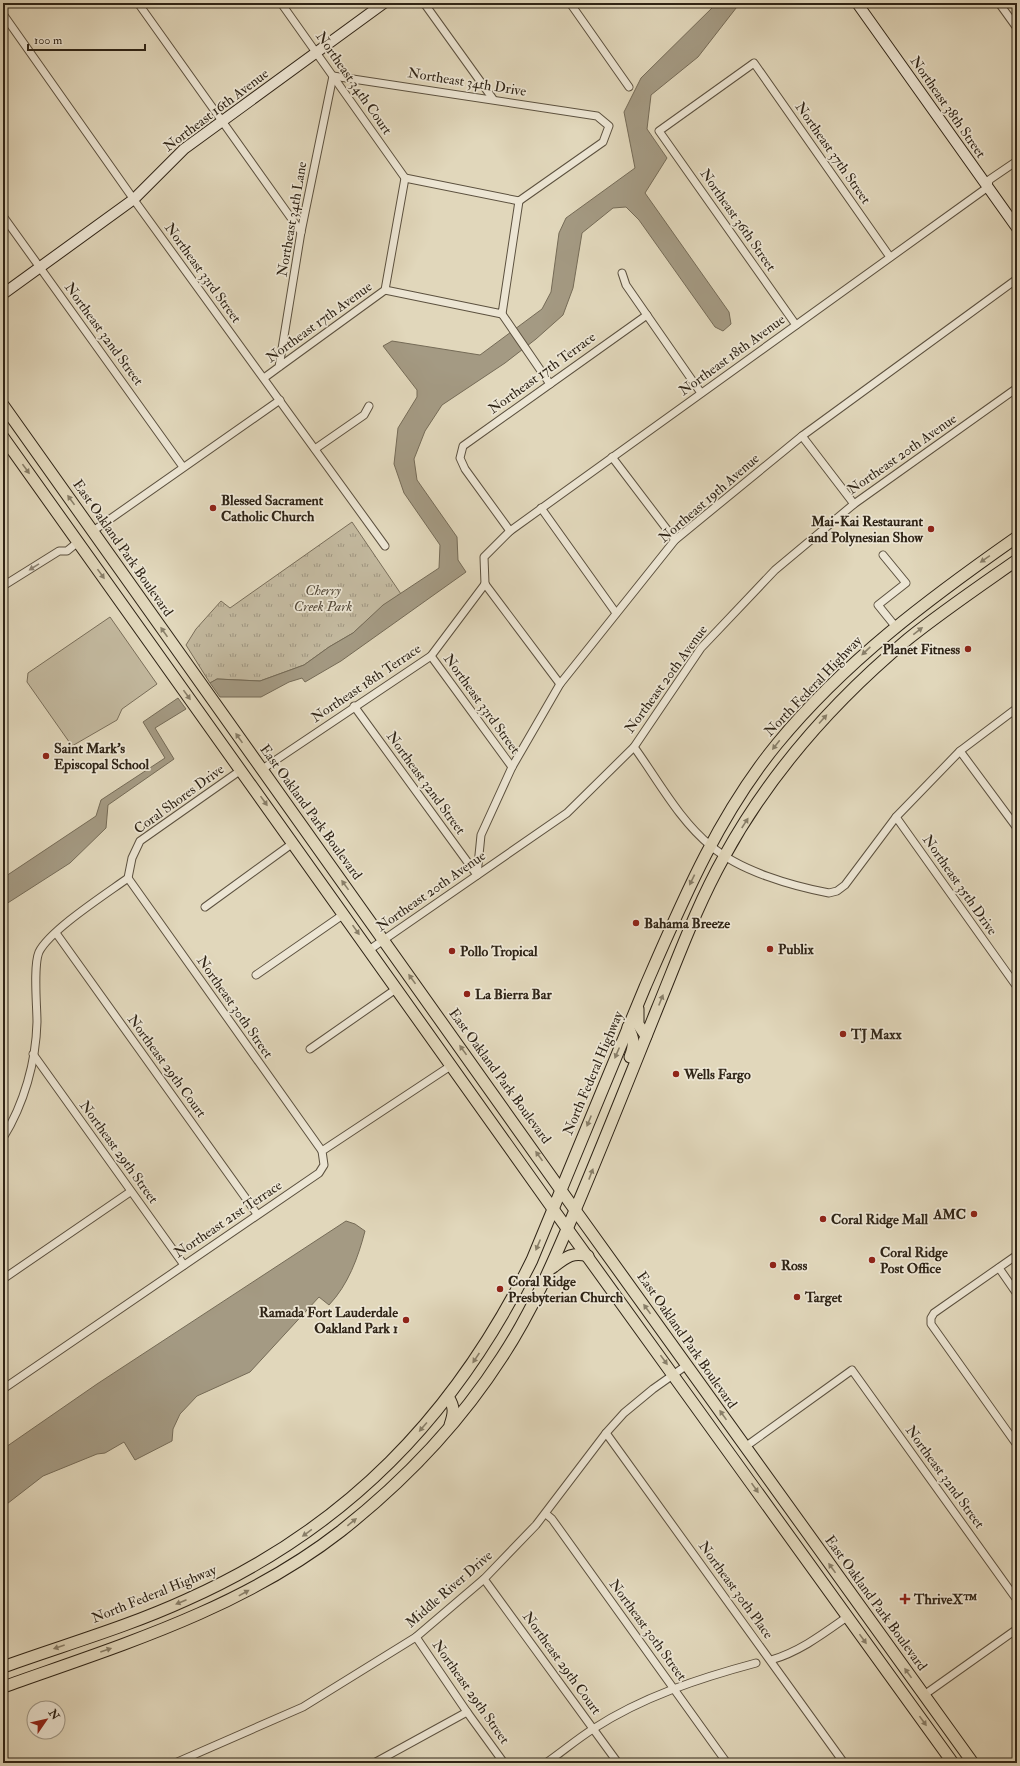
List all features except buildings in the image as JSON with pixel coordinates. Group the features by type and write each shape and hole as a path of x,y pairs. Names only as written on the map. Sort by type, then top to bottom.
{"main road":[{"name":"East Oakland Park Boulevard","path":"3,405 261,770 480,1074 575,1210 973,1763"},
{"path":"3,438 568,1229 953,1763"},
{"path":"67,527 84,533 93,532"},
{"name":"North Federal Highway","path":"3,1667 163,1610 229,1580 278,1552 348,1502 397,1456 448,1397 505,1313 532,1260 554,1209 561,1188 679,906 710,846 746,787 776,745 841,674 896,626 1017,537"},
{"path":"78,542 86,540 103,546"},
{"path":"3,1687 127,1643 196,1616 280,1573 338,1534 396,1484 448,1429 469,1404 504,1356 532,1307 568,1229 696,913 724,856 760,800 805,741 843,698 887,657 932,620 1017,560"},
{"path":"887,657 885,650 886,642 896,626"},
{"path":"202,715 213,716 220,712"},
{"path":"241,770 253,768 261,770"},
{"path":"638,1004 638,1024 646,1036"},
{"path":"627,1083 624,1071 634,1046 634,1038 628,1027"},
{"path":"455,1069 468,1077 474,1078 480,1074"},
{"path":"551,1268 567,1256 580,1254 588,1256"},
{"path":"448,1397 453,1404 454,1412 448,1429"},
{"path":"724,1445 739,1449 745,1447"},
{"path":"738,1464 742,1461 748,1461 758,1465"},
{"path":"218,1606 222,1589 229,1580"},
{"path":"196,1616 204,1605 208,1590"},
{"path":"900,1689 916,1696 924,1695"},
{"path":"910,1704 916,1702 931,1705"}],"street":[{"path":"138,3 301,232"},
{"name":"Northeast 34th Court","path":"281,3 404,178"},
{"name":"Northeast 16th Avenue","path":"3,294 7,288 134,199 184,149 221,120 384,3"},
{"path":"424,3 492,99"},
{"path":"570,3 629,87"},
{"name":"Northeast 38th Street","path":"857,3 1017,228"},
{"path":"999,3 1017,28"},
{"name":"Northeast 33rd Street","path":"3,14 134,199 385,546"},
{"name":"Northeast 36th Street","path":"754,63 660,131 796,325"},
{"name":"Northeast 37th Street","path":"754,63 890,257"},
{"name":"Northeast 34th Drive","path":"333,76 597,116 609,126 603,142 519,201"},
{"name":"Northeast 34th Lane","path":"279,367 301,232 333,76"},
{"name":"Northeast 18th Avenue","path":"486,584 484,557 510,531 988,187 989,180 1017,161"},
{"path":"404,178 519,201 502,314 510,328 550,384"},
{"name":"Northeast 17th Avenue","path":"264,378 385,290 404,178"},
{"name":"Northeast 32nd Street","path":"3,216 183,467"},
{"path":"622,273 626,285 701,393"},
{"name":"Northeast 19th Avenue","path":"477,876 481,835 512,767 560,684 676,540 802,436 1017,279"},
{"path":"385,290 502,314"},
{"name":"Northeast 17th Terrace","path":"510,531 465,469 460,458 463,446 647,315"},
{"name":"Northeast 20th Avenue","path":"369,950 567,813 634,747 701,648 775,570 854,504 1017,388"},
{"path":"93,532 183,467 280,400"},
{"path":"315,449 364,414 369,406"},
{"path":"802,436 854,504"},
{"path":"612,457 676,540"},
{"path":"541,508 616,613"},
{"path":"3,586 59,551 67,551 78,542"},
{"path":"883,555 906,583 878,605 896,626"},
{"path":"486,584 560,684"},
{"name":"Northeast 18th Terrace","path":"261,770 354,706 431,656 486,584"},
{"name":"Northeast 33rd Street","path":"431,656 512,767"},
{"name":"Northeast 32nd Street","path":"354,706 477,876"},
{"path":"634,747 683,816 710,846 724,856 768,877 830,893 842,888 896,817 960,751 1017,708"},
{"path":"960,751 1015,819 1017,828"},
{"name":"Coral Shores Drive","path":"128,878 132,858 140,841 241,770"},
{"name":"Northeast 35th Drive","path":"896,817 1017,987"},
{"path":"205,907 293,843"},
{"path":"3,1138 18,1109 29,1078 37,1024 36,972 39,953 56,933 128,878"},
{"name":"Northeast 30th Street","path":"128,878 322,1151"},
{"path":"256,975 344,914"},
{"name":"Northeast 29th Court","path":"56,933 257,1214"},
{"path":"310,1049 396,989"},
{"name":"Northeast 29th Street","path":"33,1054 130,1192 184,1265"},
{"path":"322,1151 455,1069"},
{"name":"Northeast 21st Terrace","path":"3,1389 319,1173 324,1165 322,1151"},
{"path":"3,1279 130,1192"},
{"path":"1017,1255 934,1313 931,1318 931,1324 1017,1445"},
{"path":"999,1268 1017,1294"},
{"name":"Middle River Drive","path":"175,1763 304,1708 416,1637 484,1579 546,1514 606,1433 624,1413 687,1365"},
{"name":"Northeast 32nd Street","path":"745,1447 852,1370 1017,1600"},
{"name":"Northeast 30th Place","path":"606,1433 844,1763"},
{"name":"Northeast 30th Street","path":"546,1514 552,1519 727,1763"},
{"name":"Northeast 29th Court","path":"484,1579 618,1763"},
{"path":"770,1660 783,1657 847,1617"},
{"path":"924,1695 1017,1629"},
{"name":"Northeast 29th Street","path":"416,1637 504,1763"},
{"path":"546,1763 593,1729 632,1708 674,1689 722,1672 756,1663"},
{"path":"374,1763 467,1712"}],"green space":[{"name":"Cherry Creek Park","path":"352,522 401,594 382,607 353,633 329,647 304,665 260,681 217,679 210,683 186,645 196,629 221,601 230,608"},
{"path":"110,617 157,684 122,709 117,720 72,746 27,682 28,673"}],"shaded area":[{"path":"717,3 740,3 698,57 651,95 647,129 667,158 645,193 729,312 731,324 723,331 715,327 639,220 626,207 613,208 582,233 573,288 563,315 536,339 505,363 442,405 425,431 414,459 417,480 457,537 458,560 466,572 341,661 305,682 302,678 289,682 261,697 220,697 210,683 217,679 260,681 304,665 329,647 353,633 383,605 439,568 440,545 404,493 394,464 398,428 417,397 417,390 383,346 392,341 480,355 542,309 551,292 559,233 566,218 635,168 624,112 641,78"},
{"path":"178,698 186,709 155,728 174,759 108,805 106,828 70,863 3,906 3,878 96,816 101,800 165,758 143,722"},
{"path":"346,1221 355,1224 365,1231 352,1271 336,1297 329,1305 319,1297 250,1372 197,1396 180,1414 173,1429 172,1441 135,1460 124,1442 105,1453 97,1454 43,1476 3,1507 3,1449 97,1384"}],"place":[{"name":"Blessed Sacrament Catholic Church","path":"213,508"},
{"name":"Mai-Kai Restaurant and Polynesian Show","path":"931,529"},
{"name":"Planet Fitness","path":"968,649"},
{"name":"Saint Mark's Episcopal School","path":"46,756"},
{"name":"Bahama Breeze","path":"636,923"},
{"name":"Publix","path":"770,949"},
{"name":"Pollo Tropical","path":"452,951"},
{"name":"La Bierra Bar","path":"467,994"},
{"name":"TJ Maxx","path":"843,1034"},
{"name":"Wells Fargo","path":"676,1074"},
{"name":"AMC","path":"974,1214"},
{"name":"Coral Ridge Mall","path":"823,1219"},
{"name":"Coral Ridge Post Office","path":"872,1260"},
{"name":"Ross","path":"773,1265"},
{"name":"Coral Ridge Presbyterian Church","path":"500,1289"},
{"name":"Target","path":"797,1297"},
{"name":"Ramada Fort Lauderdale Oakland Park 1","path":"406,1320"},
{"name":"ThriveX™","path":"905,1599"}]}
